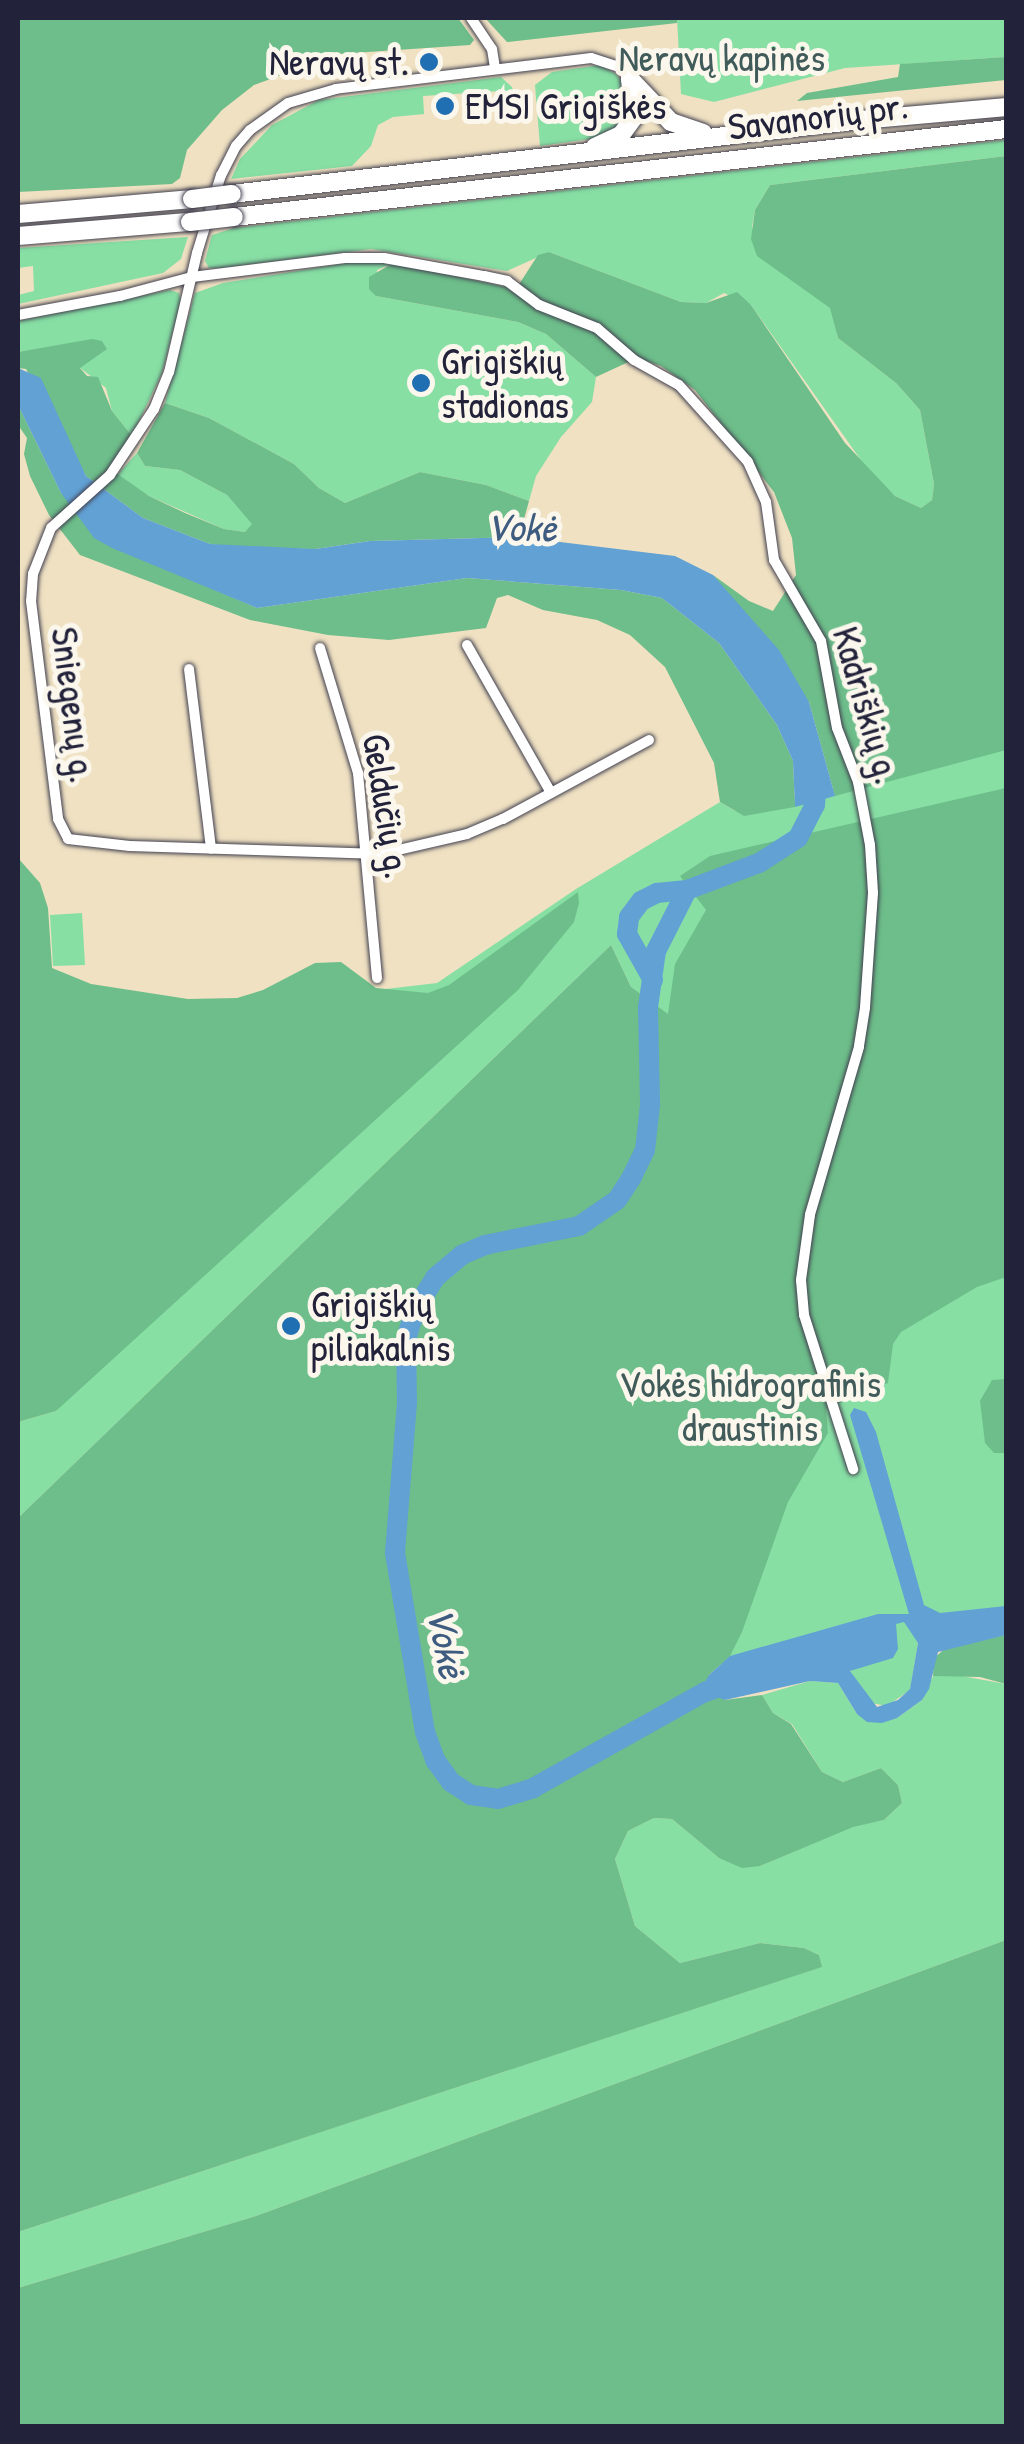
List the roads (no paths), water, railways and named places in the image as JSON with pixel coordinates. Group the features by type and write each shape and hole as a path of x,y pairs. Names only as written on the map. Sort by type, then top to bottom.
{"highway":[{"path":"630,79 671,122 684,130 724,137"},
{"path":"570,155 610,140 628,126 636,107 630,79"},
{"path":"18,214 192,199 1006,107"},
{"name":"Savanorių pr.","path":"18,236 190,222 1006,129"},
{"path":"357,180 372,161"}],"street":[{"path":"471,18 492,49 496,70"},
{"name":"Sniegenų g.","path":"630,79 619,67 591,58 336,89 310,94 267,116 227,161 192,276 169,372 154,409 110,475 58,521 38,554 31,602 58,819 64,834 79,841 370,856 467,834 551,794 649,740"},
{"name":"Kadriškių g.","path":"18,314 120,296 192,276 365,256 506,281 539,304 598,328 634,360 679,385 720,427 761,484 774,560 821,642 837,728 858,782 870,846 873,893 859,1047 810,1216 802,1266 804,1315 853,1469"},
{"path":"467,645 551,794"},
{"name":"Geldučių g.","path":"320,648 358,773 370,856 378,978"},
{"path":"189,669 211,849"}],"water":[{"path":"18,368 41,378 86,476 143,518 210,544 315,549 370,541 519,537 675,556 713,575 779,650 809,702 835,796 795,807 793,761 777,725 719,643 662,598 621,590 467,578 257,608 112,548 94,538 61,493 18,405"},
{"path":"854,1408 866,1412 876,1432 924,1605 940,1613 1006,1606 1006,1635 938,1652 929,1689 922,1700 897,1718 882,1723 867,1722 857,1714 838,1683 810,1681 725,1700 705,1692 703,1685 709,1675 730,1656 878,1614 909,1614 850,1415","holes":["904,1622 918,1643 910,1689 898,1700 877,1707 850,1671 893,1658 898,1649 896,1624"]}],"waterway":[{"name":"Vokė","path":"653,980 627,934 629,917 641,901 657,893 687,890 759,863 798,838 815,805 817,775"},
{"name":"Vokė","path":"687,890 656,951 648,1007 650,1105 645,1150 632,1177 617,1200 579,1226 485,1245 462,1255 435,1278 415,1310 406,1339 407,1403 395,1553 425,1732 435,1760 451,1782 471,1795 498,1799 533,1788 705,1692 731,1683"}],"place":[{"name":"Neravų st.","path":"429,62"},
{"name":"EMSI Grigiškės","path":"445,106"},
{"name":"Grigiškių stadionas","path":"421,383"},
{"name":"Grigiškių piliakalnis","path":"291,1326"}],"park label":[{"name":"Neravų kapinės","path":"722,58"},
{"name":"Vokės hidrografinis draustinis","path":"750,1406"}]}
